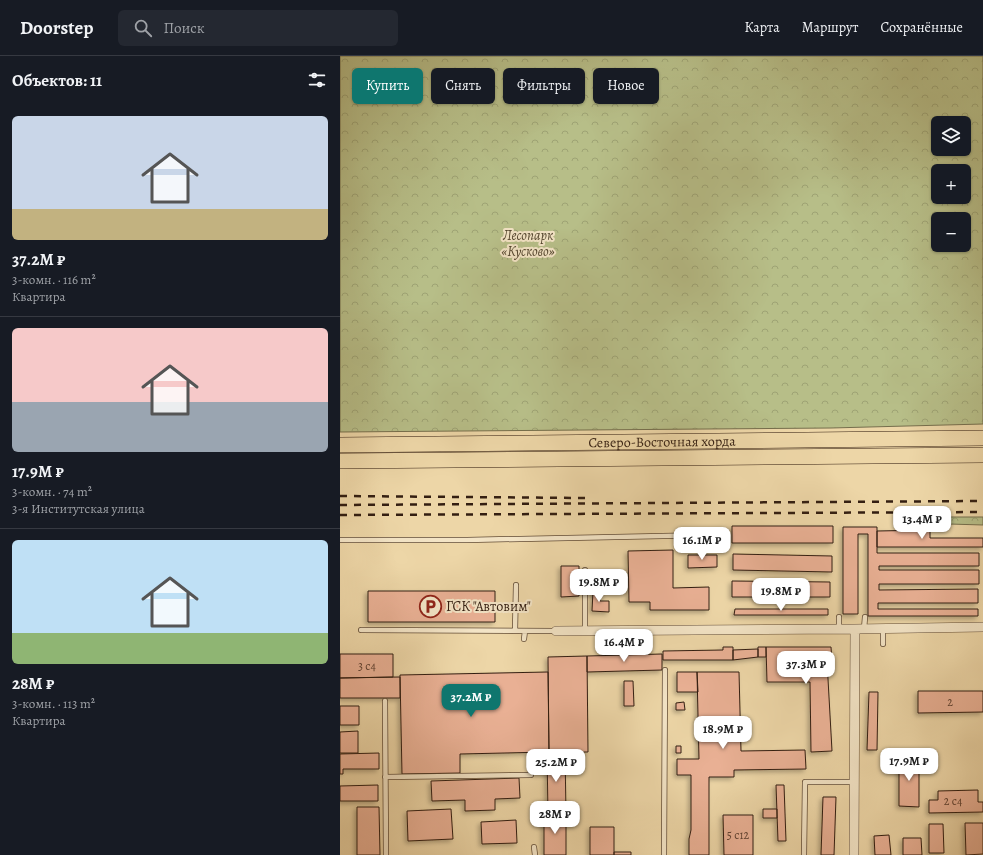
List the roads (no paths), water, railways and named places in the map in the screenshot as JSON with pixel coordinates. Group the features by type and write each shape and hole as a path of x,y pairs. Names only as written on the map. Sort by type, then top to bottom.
{"main road":[{"name":"Северо-Восточная хорда","path":"340,444 983,438"},
{"name":"Северо-Восточная хорда","path":"340,461 983,455"}],"street":[{"path":"556,631 859,629 983,626"},
{"path":"854,855 859,629"}],"lane":[{"path":"340,540 467,540 710,535"},
{"path":"585,570 585,631"},
{"path":"515,631 516,585"},
{"path":"839,617 839,629"},
{"path":"859,629 864,617"},
{"path":"883,628 883,644"},
{"path":"361,630 556,631"},
{"path":"524,639 525,631"},
{"path":"664,855 666,670"},
{"path":"385,701 386,855"},
{"path":"385,777 531,775"},
{"path":"804,855 805,782 855,782"},
{"path":"534,847 535,855"}],"railway":[{"path":"340,496 586,498"},
{"path":"340,505 983,501"},
{"path":"340,515 983,512"}],"place":[{"name":"ГСК \"Автовим\"","path":"431,606"}],"park label":[{"name":"Лесопарк «Кусково»","path":"528,244"}]}
